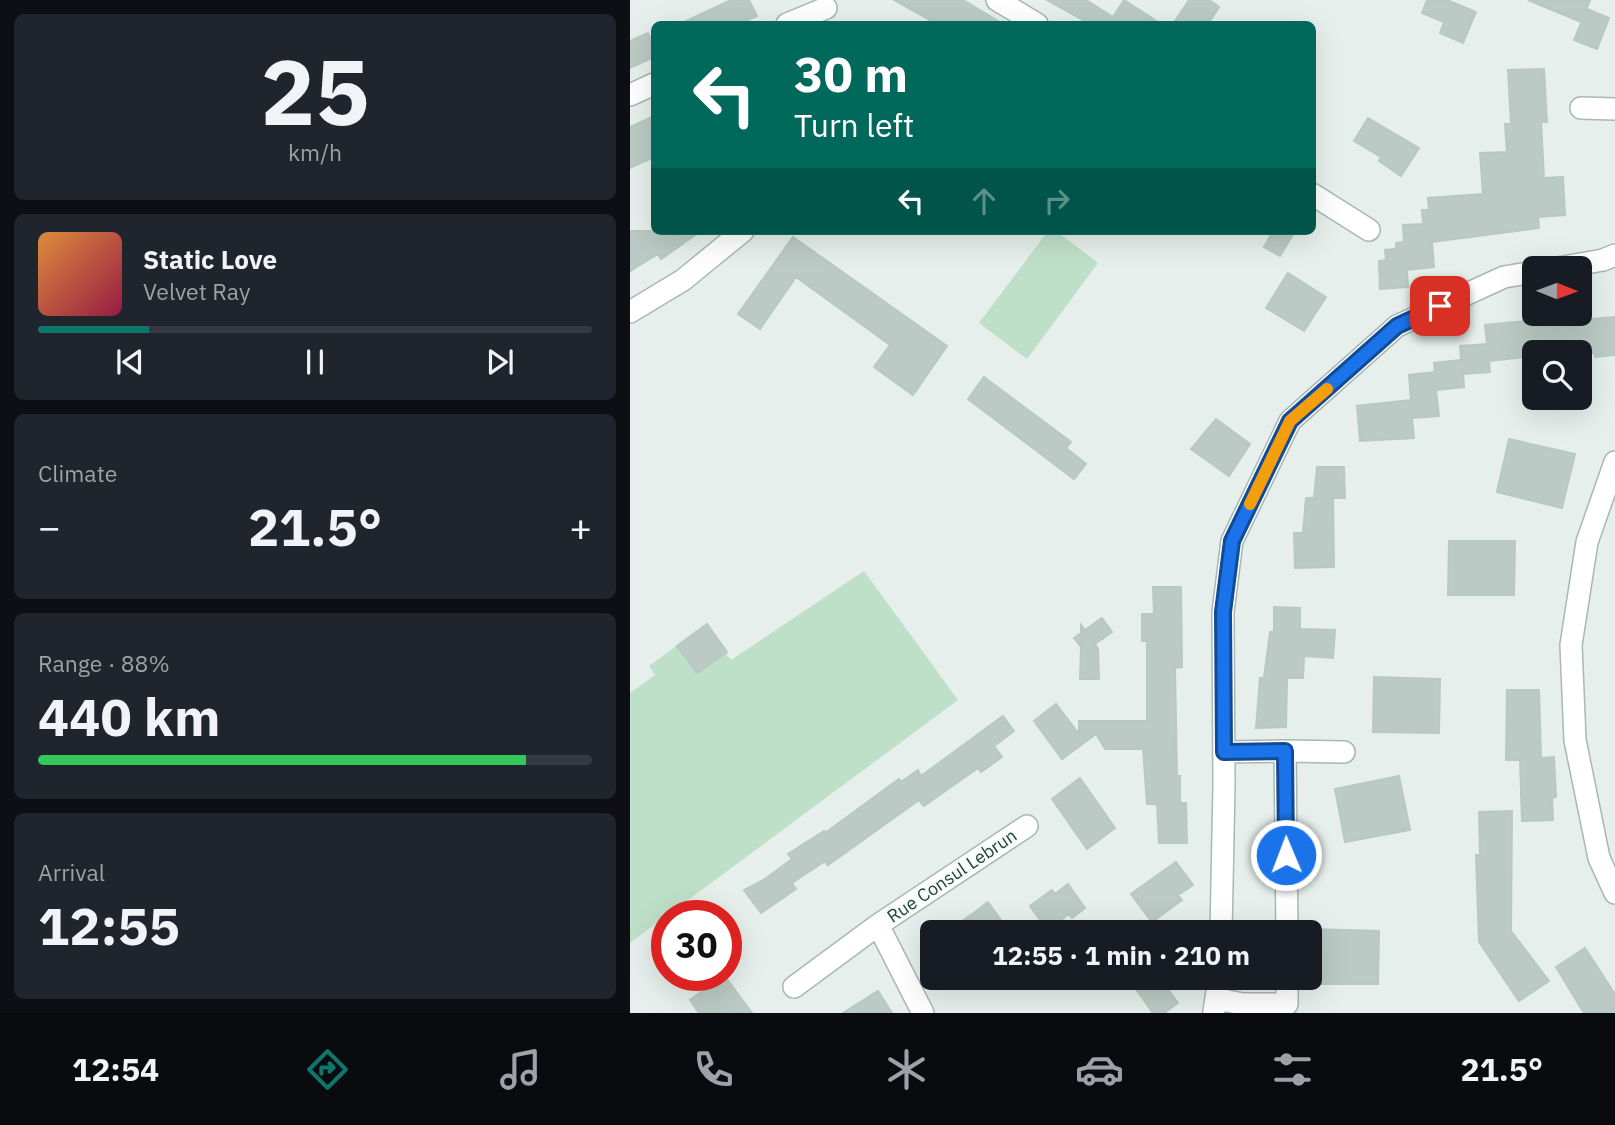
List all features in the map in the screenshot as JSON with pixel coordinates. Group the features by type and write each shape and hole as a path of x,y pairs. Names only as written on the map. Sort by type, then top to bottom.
{"street":[{"path":"997,0 1032,21"},
{"path":"797,21 826,11"},
{"path":"630,95 651,85"},
{"path":"1581,108 1615,109"},
{"path":"1316,197 1369,230"},
{"path":"630,312 683,280 738,235"},
{"path":"1592,262 1611,259"},
{"path":"1221,920 1223,612 1232,541 1290,421 1397,326 1504,277 1522,274"},
{"path":"1615,462 1587,542 1572,645 1575,740 1599,858 1615,893"},
{"path":"1285,751 1287,920"},
{"path":"1224,752 1344,752"},
{"name":"Rue Consul Lebrun","path":"793,986 878,925 1027,826"},
{"name":"Rue Consul Lebrun","path":"878,925 923,1013"},
{"path":"1217,997 1243,1004 1287,1004 1287,990"}],"green space":[{"path":"1045,235 1061,235 1098,263 1027,359 979,323"},
{"path":"864,571 958,700 688,900 651,900 651,927 630,943 630,693 655,675 649,666 705,625 731,660"}],"building":[{"path":"731,0 749,0 757,16 745,21 686,21"},
{"path":"894,0 963,0 998,21 932,21"},
{"path":"1047,0 1086,0 1113,17 1124,0 1156,21 1085,21"},
{"path":"1189,0 1209,0 1219,7 1210,21 1175,21"},
{"path":"1427,0 1447,0 1476,12 1463,43 1440,33 1444,22 1422,13"},
{"path":"1528,0 1590,0 1581,22"},
{"path":"1587,9 1609,18 1597,49 1574,40"},
{"path":"648,33 651,40 651,58 630,68 630,41"},
{"path":"1544,69 1547,122 1541,122 1544,178 1563,177 1565,215 1538,217 1539,228 1432,242 1434,267 1407,270 1408,287 1380,289 1379,261 1386,260 1385,250 1396,249 1396,243 1404,242 1403,225 1423,224 1422,210 1429,210 1428,198 1483,194 1480,153 1507,152 1505,124 1511,124 1508,70"},
{"path":"651,117 651,158 630,168 630,127"},
{"path":"1368,118 1419,148 1401,176 1379,161 1381,157 1354,141"},
{"path":"630,231 651,231 651,235 695,235 661,259 658,254 630,271"},
{"path":"1271,235 1293,235 1280,256 1264,247"},
{"path":"793,237 947,346 913,395 874,367 890,345 796,277 760,329 738,314"},
{"path":"1288,273 1326,297 1304,331 1266,308"},
{"path":"1615,317 1615,355 1595,357 1592,353 1592,340 1522,340 1522,357 1489,361 1490,372 1463,374 1464,387 1436,390 1439,416 1412,418 1414,438 1360,441 1357,406 1411,400 1409,375 1435,372 1434,363 1461,360 1460,346 1487,344 1485,325 1522,321 1522,326 1592,326 1592,319"},
{"path":"984,377 1071,442 1066,448 1086,464 1074,479 968,399"},
{"path":"1216,419 1250,444 1229,476 1191,449"},
{"path":"1509,439 1575,454 1562,508 1497,492"},
{"path":"1317,467 1344,467 1345,498 1333,498 1334,567 1295,568 1294,533 1303,533 1306,498 1314,498"},
{"path":"1449,541 1515,541 1514,595 1448,595"},
{"path":"1153,587 1181,587 1182,667 1175,668 1177,776 1180,776 1180,803 1186,803 1187,843 1159,843 1157,804 1147,804 1143,749 1105,749 1096,734 1062,759 1034,721 1056,704 1079,734 1079,721 1147,721 1147,641 1142,641 1142,614 1154,614"},
{"path":"1274,607 1300,608 1300,629 1335,630 1333,658 1304,656 1303,678 1287,678 1286,727 1256,728 1260,678 1264,678 1270,632 1274,632"},
{"path":"1102,618 1112,632 1095,644 1098,649 1099,679 1080,679 1081,647 1074,638 1081,633 1081,625 1085,630"},
{"path":"707,624 727,652 697,673 677,646"},
{"path":"1374,677 1440,679 1439,733 1373,732"},
{"path":"1507,690 1539,690 1541,758 1554,757 1556,797 1552,798 1553,820 1522,821 1520,760 1506,760"},
{"path":"1003,716 1014,731 994,746 1002,757 981,772 978,768 924,806 919,800 828,865 825,861 792,883 796,889 761,913 744,890 765,879 792,859 788,854 824,831 825,833 899,779 901,782 918,770 921,776"},
{"path":"1399,776 1410,830 1345,842 1335,789"},
{"path":"1080,778 1115,828 1087,849 1052,799"},
{"path":"1512,811 1511,931 1549,981 1519,1001 1479,942 1476,855 1480,855 1479,812"},
{"path":"1176,862 1193,885 1178,895 1182,900 1155,920 1150,920 1131,894"},
{"path":"1068,884 1085,908 1072,918 1069,914 1061,920 1040,920 1030,906 1052,890 1055,894"},
{"path":"988,902 1001,920 964,920"},
{"path":"1322,929 1379,931 1378,984 1322,984"},
{"path":"1585,948 1615,994 1615,1013 1584,1013 1556,967"},
{"path":"1137,990 1169,990 1178,1003 1164,1013 1153,1013"},
{"path":"702,991 736,991 752,1013 699,1013 690,1000"},
{"path":"878,991 892,1013 843,1013"}],"slow traffic":[{"path":"1250,504 1290,421 1327,389"}],"route":[{"path":"1286,855 1285,751 1224,752 1223,612 1232,541 1290,421 1397,326 1440,306"}]}
